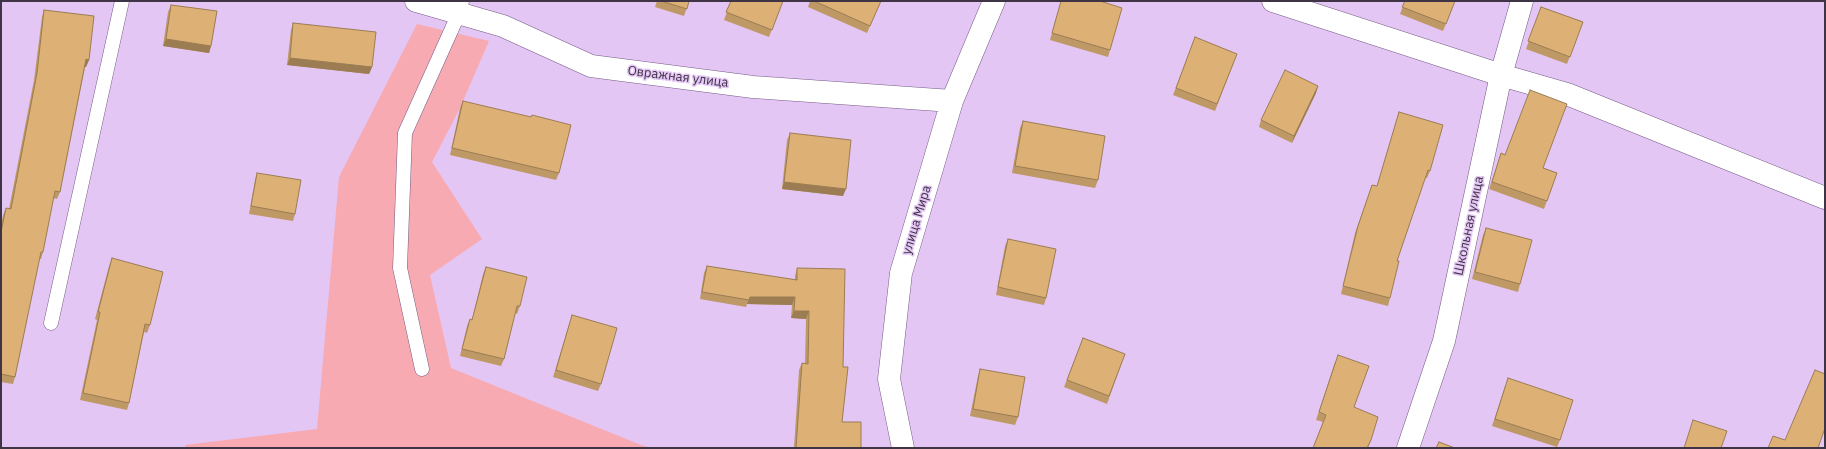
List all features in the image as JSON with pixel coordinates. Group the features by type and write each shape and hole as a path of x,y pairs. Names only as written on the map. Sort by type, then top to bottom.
{"street":[{"name":"Овражная улица","path":"416,1 460,7 591,66 753,87 952,101"},
{"name":"улица Мира","path":"902,448 889,379 901,272 952,101 994,1"},
{"path":"1273,1 1501,75 1567,94 1825,198"},
{"name":"Школьная улица","path":"1408,448 1444,341 1501,75 1522,1"}],"lane":[{"path":"51,323 122,1"},
{"path":"422,369 400,268 404,133 460,7"}],"shaded area":[{"path":"417,24 489,41 460,108 432,162 482,239 430,275 451,368 641,445 653,448 186,448 185,445 317,429 339,177"}],"building":[{"path":"661,1 689,1 687,9"},
{"path":"731,1 783,1 772,30 726,12"},
{"path":"814,1 881,1 870,26"},
{"path":"1061,1 1100,1 1122,8 1110,50 1052,33"},
{"path":"1405,1 1455,1 1446,24 1402,7"},
{"path":"171,5 217,11 211,46 166,39"},
{"path":"1541,7 1583,22 1570,57 1528,41"},
{"path":"44,10 94,16 89,60 86,59 60,192 55,191 15,377 1,374 1,232 6,208 11,209 37,73"},
{"path":"293,23 376,32 372,67 290,58"},
{"path":"1195,37 1237,54 1217,104 1176,88"},
{"path":"1285,70 1318,86 1294,136 1261,120"},
{"path":"1530,90 1567,104 1543,168 1557,173 1547,201 1492,182 1501,153 1505,155"},
{"path":"463,101 531,117 532,115 571,125 559,173 452,148"},
{"path":"1399,112 1443,125 1430,171 1428,170 1397,261 1399,261 1390,298 1343,286 1358,226 1372,185 1377,186"},
{"path":"1023,121 1105,136 1098,180 1015,166"},
{"path":"790,133 851,140 846,189 784,182"},
{"path":"257,173 301,180 295,214 251,206"},
{"path":"1486,228 1532,240 1520,284 1475,272"},
{"path":"1008,239 1056,249 1046,298 998,287"},
{"path":"112,258 163,272 150,325 145,324 129,403 83,393 100,312 98,312"},
{"path":"707,266 797,280 797,268 845,269 843,367 848,367 842,422 861,422 861,448 796,448 802,363 808,364 809,311 794,311 795,297 750,297 749,300 702,292"},
{"path":"486,267 527,277 520,306 517,306 504,359 462,349 470,319 472,320"},
{"path":"572,315 617,328 601,384 556,370"},
{"path":"1083,338 1125,354 1109,396 1067,380"},
{"path":"1338,355 1369,366 1354,407 1378,417 1367,448 1313,448 1326,415 1319,412"},
{"path":"980,369 1025,377 1018,417 973,409"},
{"path":"1815,370 1825,374 1825,428 1818,448 1768,448 1773,436 1785,440"},
{"path":"1508,378 1573,400 1560,440 1495,419"},
{"path":"1693,420 1727,431 1721,448 1684,448"},
{"path":"1439,442 1455,448 1436,448"}]}
